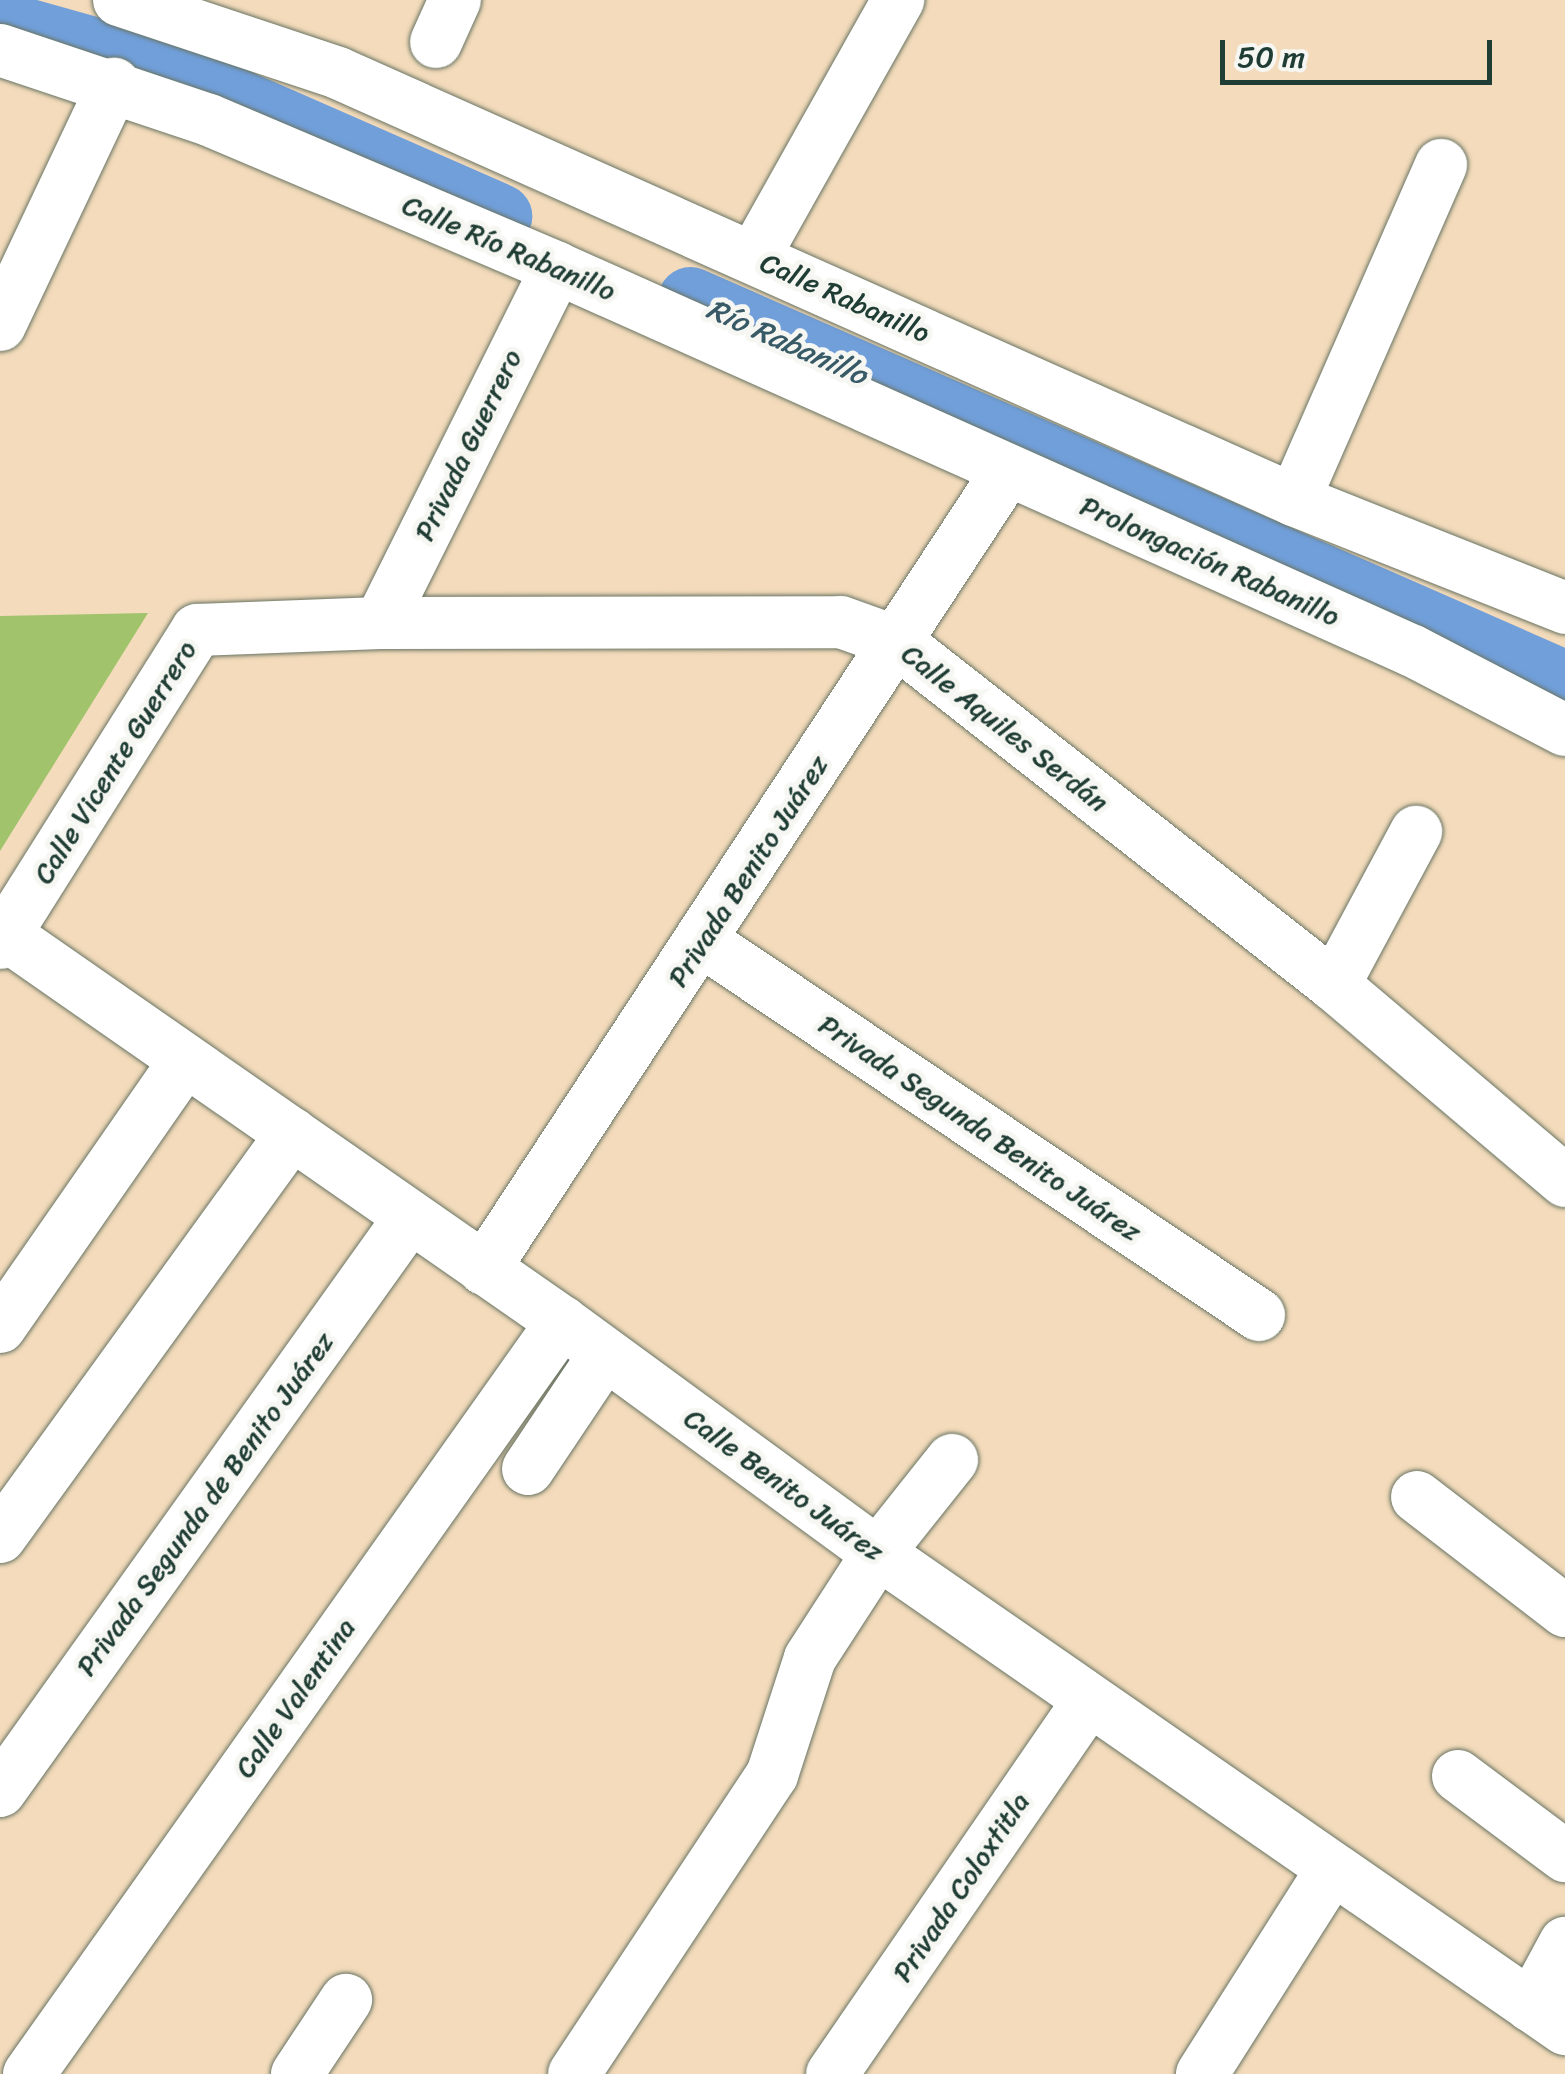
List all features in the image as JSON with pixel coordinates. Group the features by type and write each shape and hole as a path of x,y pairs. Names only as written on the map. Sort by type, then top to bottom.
{"street":[{"name":"Calle Rabanillo","path":"120,0 338,74 1294,500 1565,608"},
{"path":"754,257 898,0"},
{"name":"Calle Río Rabanillo","path":"0,50 114,84 556,268 1008,470"},
{"path":"0,325 114,84"},
{"path":"1294,500 1440,166"},
{"name":"Privada Guerrero","path":"380,622 556,268"},
{"name":"Privada Benito Juárez","path":"484,1269 1008,470"},
{"name":"Prolongación Rabanillo","path":"1008,470 1412,652 1565,730"},
{"name":"Calle Aquiles Serdán","path":"198,630 380,622 841,622 897,642 1334,985 1565,1181"},
{"name":"Calle Vicente Guerrero","path":"3,939 198,630"},
{"path":"1334,985 1416,832"},
{"name":"Calle Benito Juárez","path":"3,939 562,1322 878,1553 1548,2018"},
{"name":"Privada Segunda Benito Juárez","path":"702,941 1259,1315"},
{"path":"0,1326 185,1061"},
{"path":"0,1537 292,1134"},
{"name":"Privada Segunda de Benito Juárez","path":"0,1790 410,1217"},
{"name":"Calle Valentina","path":"28,2074 562,1322"},
{"path":"528,1469 604,1354"},
{"path":"574,2074 772,1776 810,1658 878,1553 952,1460"},
{"path":"1417,1497 1565,1611"},
{"name":"Privada Coloxtitla","path":"832,2074 1089,1700"},
{"path":"1458,1776 1565,1856"},
{"path":"1202,2074 1332,1869"},
{"path":"1548,2018 1565,1942"},
{"path":"296,2074 346,2000"}],"green space":[{"path":"148,613 0,851 0,616"}],"waterway":[{"name":"Río Rabanillo","path":"0,23 167,70 499,216"},
{"name":"Río Rabanillo","path":"690,299 1565,683"}]}
